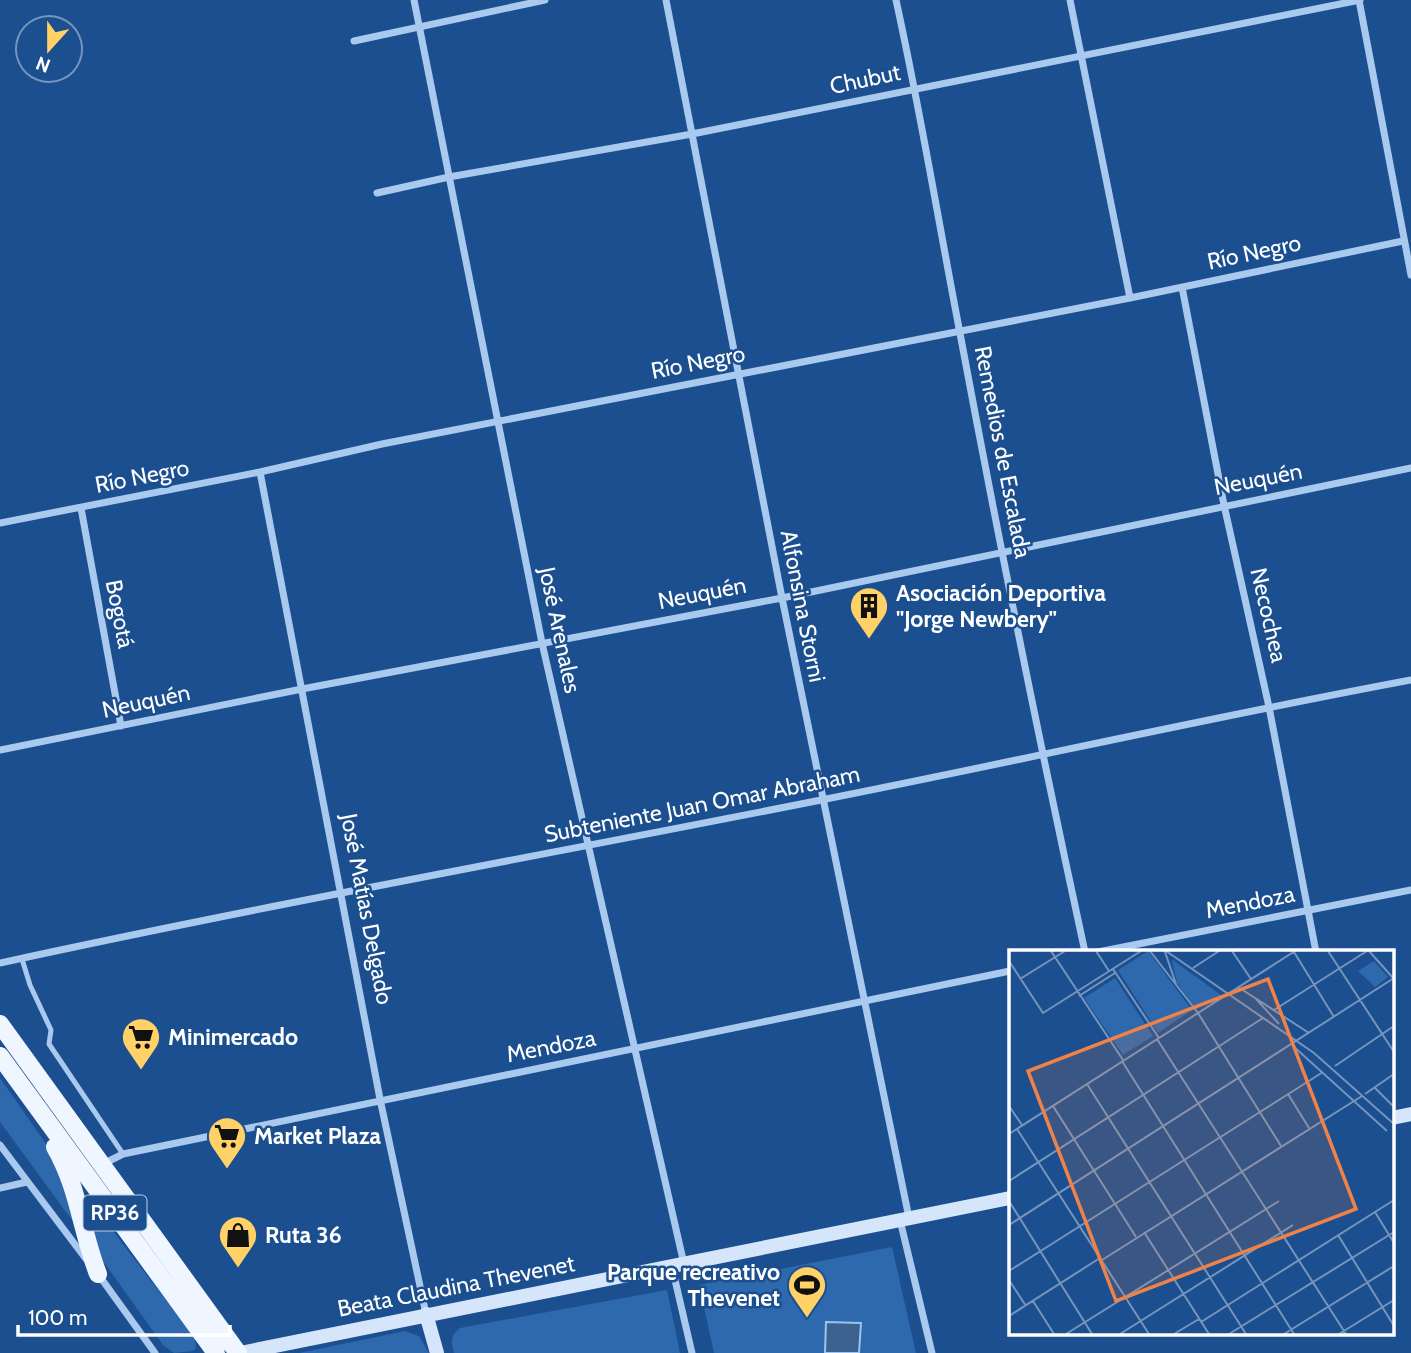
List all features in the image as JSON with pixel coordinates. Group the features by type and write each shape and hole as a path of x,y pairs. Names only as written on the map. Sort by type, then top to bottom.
{"main road":[{"name":"RP36","path":"0,1024 239,1353"},
{"name":"RP36","path":"0,1056 216,1353"},
{"path":"13,1074 70,1176 87,1244 98,1274"},
{"name":"Beata Claudina Thevenet","path":"239,1353 1009,1198"},
{"name":"José Matías Delgado","path":"426,1314 437,1353"}],"street":[{"name":"José Arenales","path":"414,0 542,643 636,1049 678,1265 692,1353"},
{"path":"354,41 545,0"},
{"name":"Alfonsina Storni","path":"666,0 822,800 866,1001 932,1353"},
{"name":"Remedios de Escalada","path":"896,0 1042,755 1085,950"},
{"path":"1070,0 1130,298"},
{"path":"1359,0 1411,275"},
{"name":"Chubut","path":"377,193 449,177 692,134 1359,0"},
{"name":"Río Negro","path":"0,523 260,472 382,444 1130,298 1403,241"},
{"name":"Necochea","path":"1182,287 1224,505 1269,707 1316,950"},
{"name":"Neuquén","path":"0,750 302,689 782,598 1411,468"},
{"name":"José Matías Delgado","path":"260,472 380,1099 426,1314"},
{"name":"Bogotá","path":"81,508 121,726"},
{"name":"Subteniente Juan Omar Abraham","path":"1,962 822,800 1411,680"},
{"name":"Mendoza","path":"1108,950 1411,890"},
{"name":"Mendoza","path":"101,1165 123,1154 380,1099 1009,971"},
{"path":"0,1145 155,1353"},
{"path":"0,1188 27,1182"}],"lane":[{"path":"22,959 30,985 51,1030 49,1044 123,1154"}],"shaded area":[{"path":"0,1078 44,1141 62,1173 80,1231 0,1122"},
{"path":"86,1196 195,1338 196,1348 193,1351 174,1353 163,1345 103,1261 94,1243 84,1197"},
{"name":"Parque recreativo Thevenet","path":"892,1247 916,1353 714,1353 699,1285"},
{"path":"667,1290 680,1353 454,1353 452,1339 460,1328"},
{"path":"826,1322 861,1323 859,1353 825,1353"},
{"path":"405,1331 419,1336 429,1353 299,1353"}],"place":[{"name":"Asociación Deportiva \"Jorge Newbery\"","path":"869,640"},
{"name":"Minimercado","path":"141,1071"},
{"name":"Market Plaza","path":"227,1170"},
{"name":"Ruta 36","path":"238,1269"},
{"name":"Parque recreativo Thevenet","path":"807,1319"}]}
